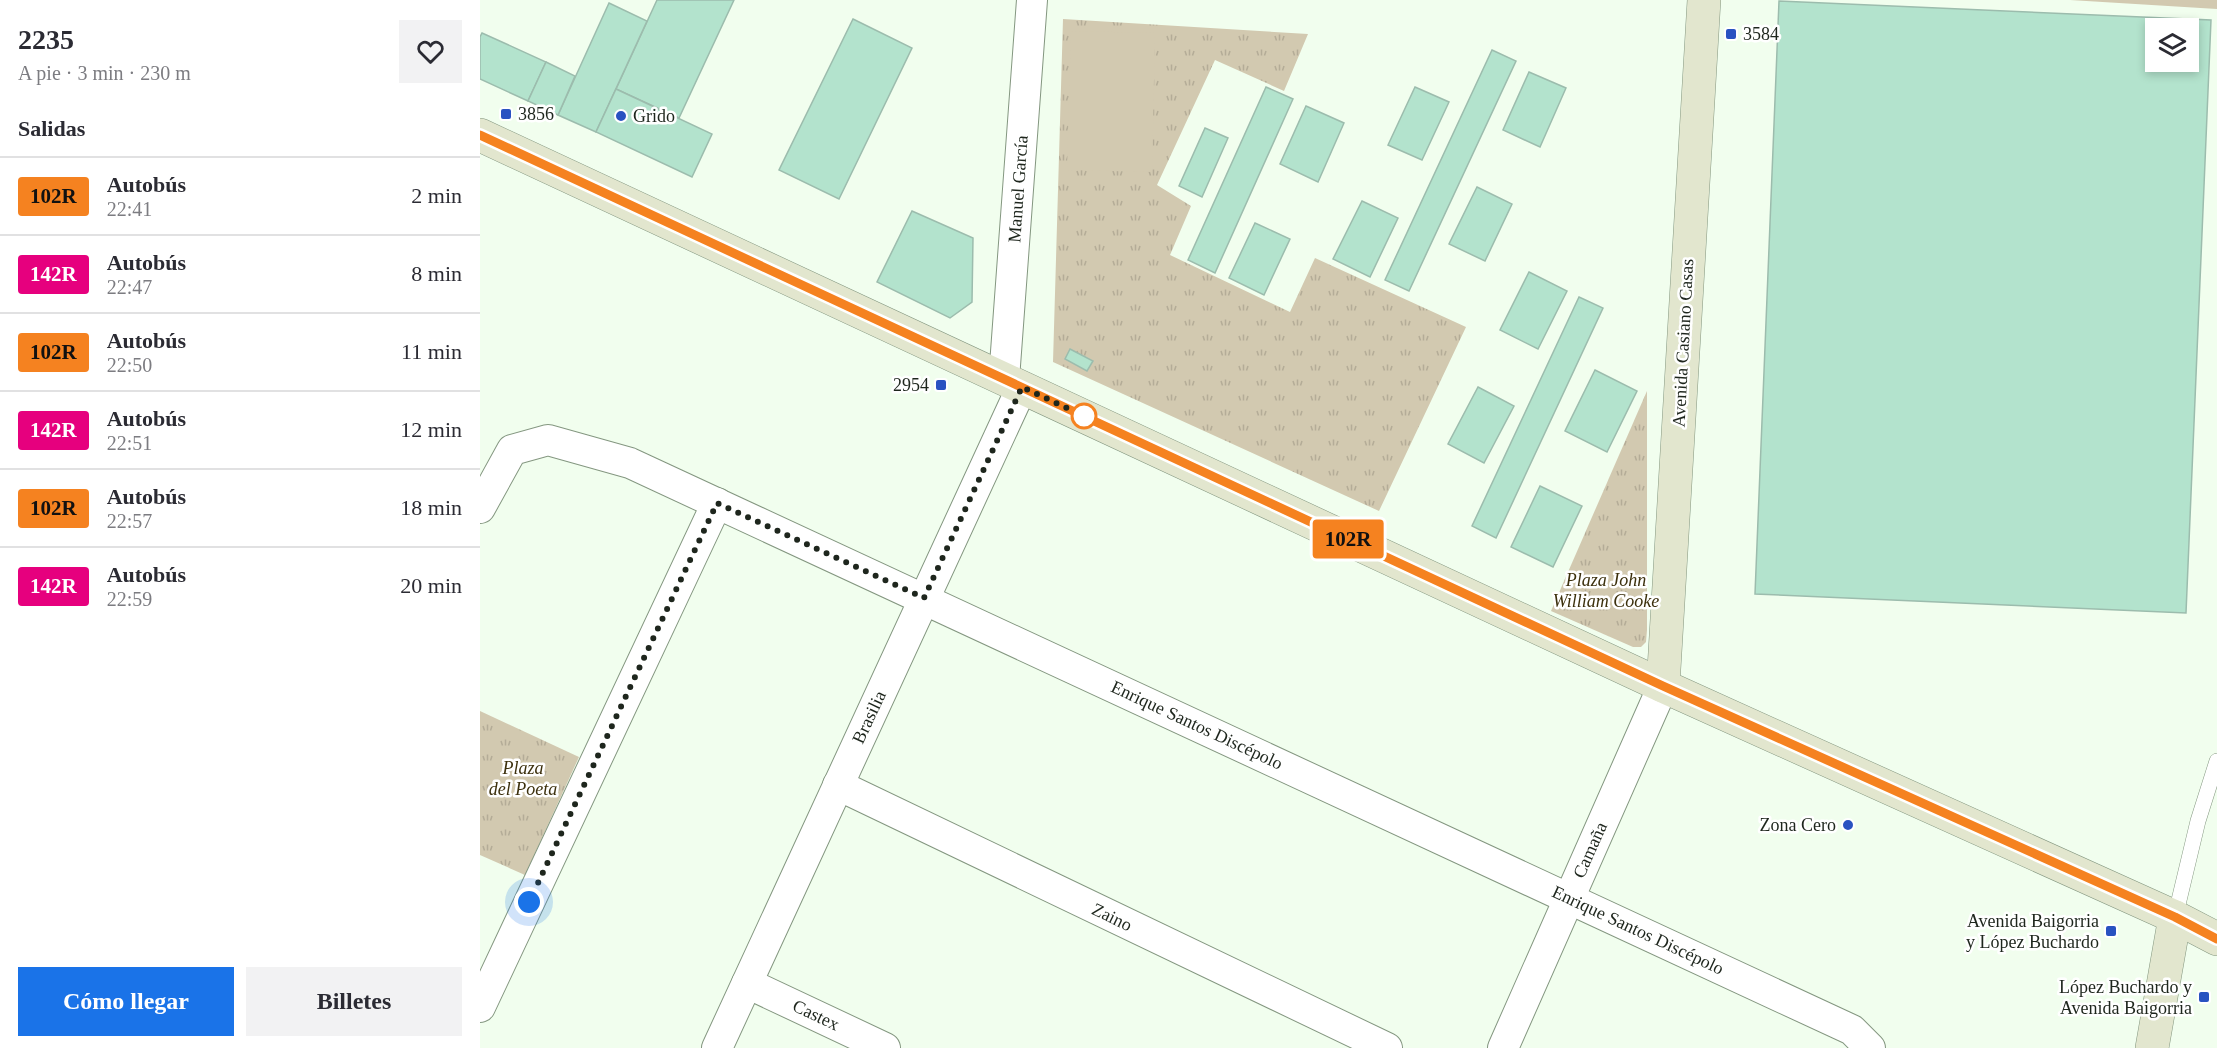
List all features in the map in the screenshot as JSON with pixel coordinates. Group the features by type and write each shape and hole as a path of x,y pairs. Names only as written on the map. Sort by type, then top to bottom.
{"main road":[{"name":"Avenida Casiano Casas","path":"1663,686 1704,0"},
{"path":"480,135 1663,686 2175,917 2217,939"},
{"path":"2152,1048 2175,917"}],"street":[{"name":"Manuel García","path":"1013,383 1032,0"},
{"name":"Brasilia","path":"717,1048 924,598 1013,383"},
{"name":"Enrique Santos Discépolo","path":"480,508 512,450 548,440 630,463 1569,897 1851,1030 1870,1048"},
{"path":"480,1007 717,503"},
{"name":"Camaña","path":"1503,1048 1663,686"},
{"name":"Zaino","path":"838,785 1387,1048"},
{"name":"Castex","path":"747,983 885,1048"}],"lane":[{"path":"2175,917 2198,821 2217,761"}],"green space":[{"path":"2070,0 2217,0 2217,9"},
{"path":"1063,19 1308,34 1284,91 1215,60 1157,185 1191,206 1170,255 1290,312 1315,258 1466,327 1379,511 1053,362"},
{"path":"1071,31 1155,33 1152,172 1067,170"},
{"name":"Plaza John William Cooke","path":"1647,391 1647,630 1646,642 1641,647 1633,647 1551,611"},
{"name":"Plaza del Poeta","path":"480,711 579,757 525,875 480,855"}],"building":[{"path":"657,0 734,0 679,118 616,89"},
{"path":"1779,1 2166,18 2145,18 2145,72 2199,72 2199,19 2211,20 2186,613 1755,594"},
{"path":"609,3 647,21 596,132 558,115"},
{"path":"853,19 912,48 839,199 779,170"},
{"path":"482,33 546,62 528,101 480,79 480,37"},
{"path":"1492,50 1516,61 1409,291 1385,280"},
{"path":"546,62 575,76 558,115 528,101"},
{"path":"1529,72 1566,88 1540,147 1503,130"},
{"path":"1266,87 1293,99 1215,273 1188,260"},
{"path":"1415,87 1449,102 1422,160 1388,145"},
{"path":"616,89 712,134 692,177 596,132"},
{"path":"1306,106 1344,123 1318,182 1280,164"},
{"path":"1205,128 1228,138 1202,197 1179,186"},
{"path":"1477,187 1512,204 1485,261 1449,244"},
{"path":"1362,201 1398,218 1370,277 1333,259"},
{"path":"912,211 973,238 972,302 950,318 877,282"},
{"path":"1255,223 1290,239 1264,295 1229,278"},
{"path":"1529,272 1567,291 1538,349 1500,330"},
{"path":"1579,297 1603,308 1496,538 1472,526"},
{"path":"1070,349 1093,361 1087,371 1065,359"},
{"path":"1595,370 1637,391 1607,452 1565,431"},
{"path":"1478,387 1514,406 1484,463 1448,444"},
{"path":"1540,486 1582,506 1553,567 1511,547"}],"bus line":[{"name":"102R","path":"480,135 1643,677 2175,917 2217,939"}],"place":[{"name":"3584","path":"1731,34"},
{"name":"3856","path":"506,114"},
{"name":"Grido","path":"621,116"},
{"name":"2954","path":"941,385"},
{"name":"Zona Cero","path":"1848,825"},
{"name":"Avenida Baigorria y López Buchardo","path":"2111,931"},
{"name":"López Buchardo y Avenida Baigorria","path":"2204,997"}],"route":[{"path":"529,902 717,503 924,598 1022,387 1084,416"}]}
